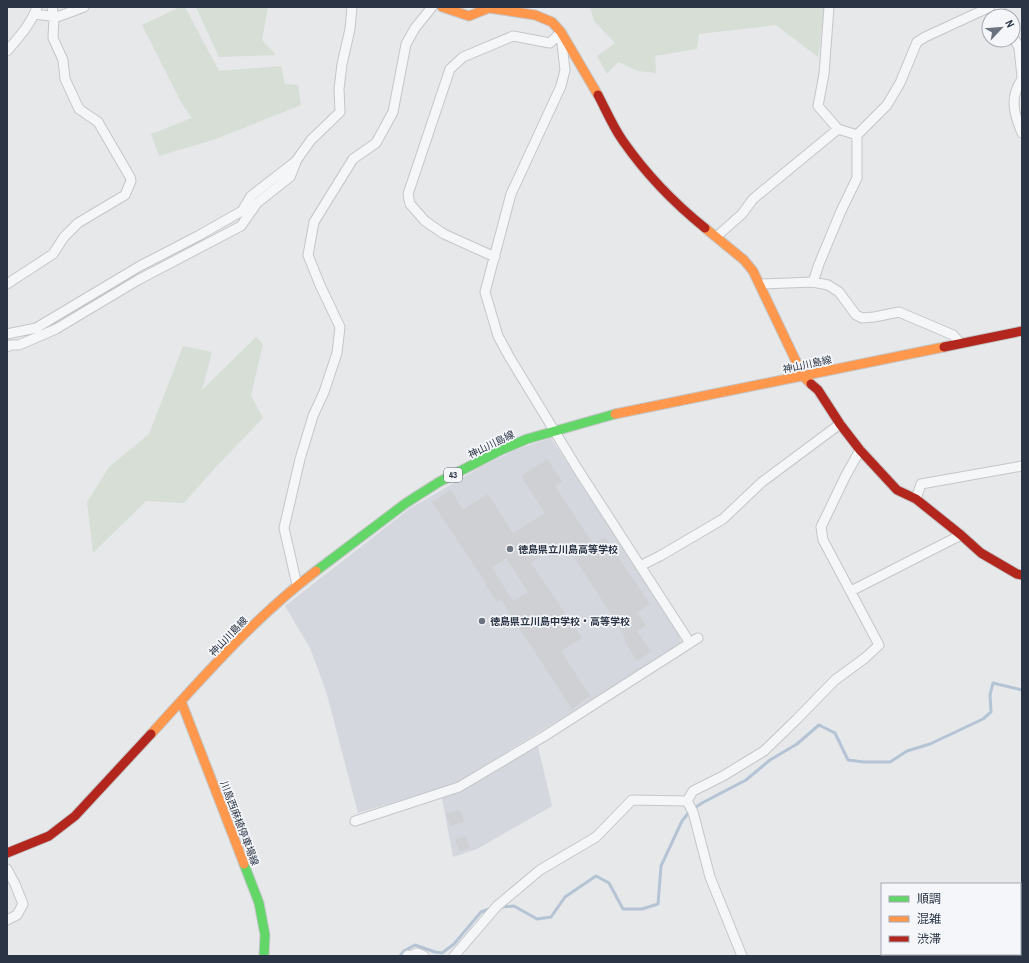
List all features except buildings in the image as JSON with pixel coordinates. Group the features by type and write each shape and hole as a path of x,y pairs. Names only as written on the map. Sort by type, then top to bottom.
{"main road":[{"path":"442,7 469,16 489,8 536,14 552,22 561,32 582,67 622,140 647,173 682,209 744,260 754,271 803,376 818,390 840,424 860,450 897,490 916,500 961,535 981,554 1017,574 1022,575"},
{"name":"神山川島線","path":"7,853 49,836 75,816 181,701 266,613 297,586 406,503 439,482 501,450 527,438 604,416 1022,331"},
{"name":"川島西麻植停車場線","path":"181,701 259,902 265,935 264,956"}],"street":[{"path":"7,284 53,254 64,236 78,223 125,195 131,181 98,122 79,109 65,79 63,60 53,38 54,17 52,7"},
{"path":"7,51 25,30 36,11 54,17 84,7"},
{"path":"7,347 10,345 19,345 56,329 138,280 241,226 257,203 290,177 296,161 311,140 340,112 339,89 342,64 350,29 352,7"},
{"path":"297,586 284,528 300,459 313,416 324,392 337,353 340,327 320,285 308,255 314,222 353,159 376,143 386,125 393,112 406,44 414,28 432,7"},
{"path":"828,7 824,74 818,106 838,129 856,135"},
{"path":"812,282 857,178 856,135 887,105 900,83 917,42 925,36 990,7"},
{"path":"561,32 565,70 561,86 511,194 485,292 498,336 577,468 690,643"},
{"path":"495,257 444,234 425,221 410,204 408,194 450,69 463,57 513,36 550,43 561,32"},
{"path":"1018,48 1022,78 1016,88 1014,98 1018,106 1022,133"},
{"path":"716,237 742,214 754,199 838,129"},
{"path":"7,334 36,328 140,266 242,211 251,196 296,161"},
{"path":"760,284 812,282 828,285 839,292 856,315 862,318 899,312 953,335 960,343"},
{"path":"640,566 723,519 762,482 840,424"},
{"path":"742,956 710,877 690,806 693,791 723,776 764,751 835,680 865,658 879,645 823,540 821,527 860,450"},
{"path":"916,500 921,484 1022,466"},
{"path":"851,591 961,535"},
{"path":"355,821 459,787 544,737 698,638"},
{"path":"454,956 495,909 540,870 596,837 632,800 690,806"},
{"path":"7,869 23,904 17,915 7,920"},
{"path":"407,956 418,953 424,956"}],"shaded area":[{"path":"180,7 185,7 219,71 281,66 285,84 298,85 301,105 216,139 159,156 151,134 192,118 182,104 142,25"},
{"path":"196,7 268,7 262,40 276,55 219,57"},
{"path":"590,7 825,7 818,57 776,25 699,34 697,49 655,56 656,73 638,71 618,62 607,74 597,56 615,43 594,21"},
{"path":"256,337 263,344 251,395 263,418 184,503 146,501 93,553 87,502 109,467 149,434 183,346 212,352 202,390"},
{"name":"徳島県立川島中学校・高等学校","path":"551,438 680,636 681,644 455,784 358,813 326,691 310,648 285,606 409,509 481,467 515,450"},
{"path":"538,746 552,806 477,849 453,857 442,798 461,791 476,783"}],"waterway":[{"path":"500,907 514,906 537,919 551,917 565,897 596,876 609,883 623,909 642,909 658,904 661,866 682,821 690,811 746,780 770,760 797,744 819,725 835,733 848,760 864,762 890,762 907,751 930,744 983,719 991,712 990,695 993,683 1022,690"},
{"path":"400,956 404,951 415,945 442,953 454,944 481,912 492,908"}],"traffic: fast":[{"path":"316,571 406,503 439,482 501,450 527,439 615,414"},
{"path":"244,864 259,903 265,935 264,956"}],"traffic: slow":[{"path":"442,7 469,16 489,8 535,15 552,22 561,32 598,95"},
{"path":"705,228 744,260 753,271 803,376 811,384"},
{"path":"615,414 944,347"},
{"path":"151,734 230,648 272,608 316,571"},
{"path":"181,701 244,864"}],"traffic: jam":[{"path":"598,95 619,136 641,165 671,198 705,228"},
{"path":"944,347 1022,331"},
{"path":"811,384 818,390 840,424 860,450 897,490 916,499 981,553 1017,574 1022,575"},
{"path":"7,853 49,836 75,816 151,734"}],"place":[{"name":"徳島県立川島高等学校","path":"510,549"},
{"name":"徳島県立川島中学校・高等学校","path":"482,621"}]}
